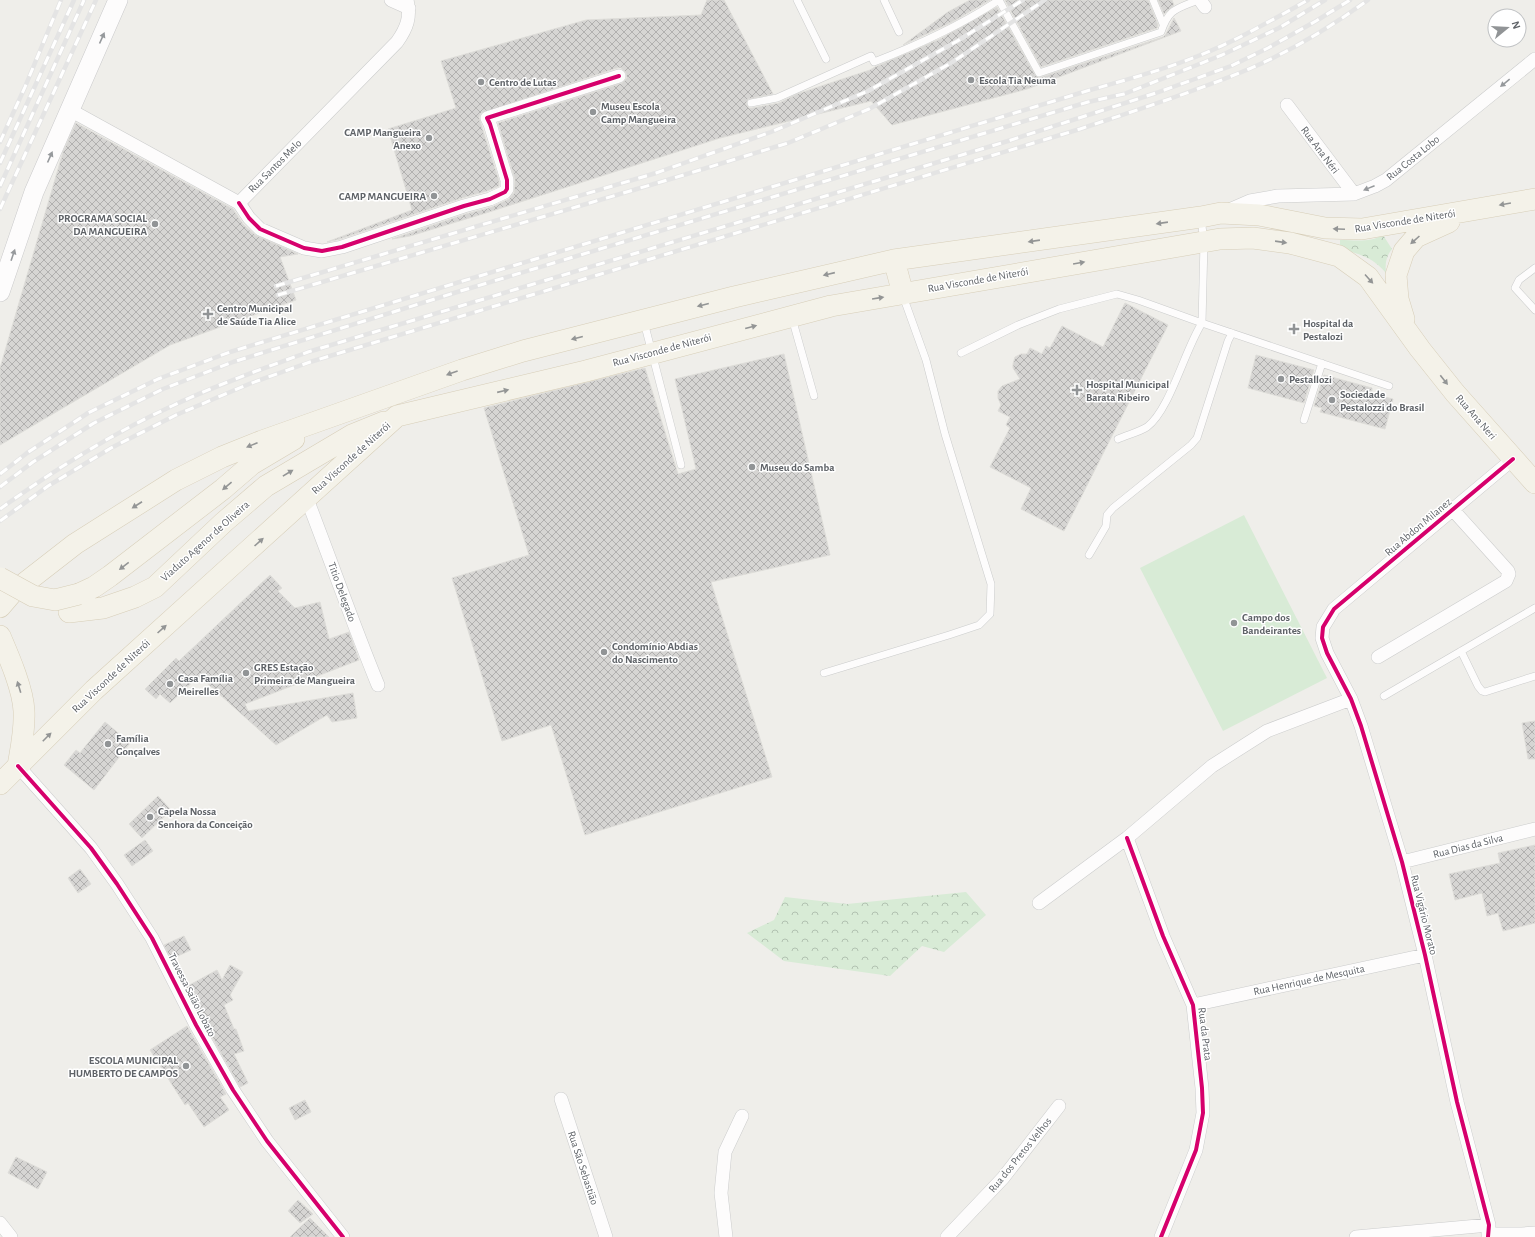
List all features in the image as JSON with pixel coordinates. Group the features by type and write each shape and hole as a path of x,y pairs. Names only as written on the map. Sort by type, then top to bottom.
{"main road":[{"path":"0,292 34,192 118,0"},
{"path":"1420,349 1403,317 1397,293 1396,275 1404,252 1416,237 1475,210 1535,199"},
{"name":"Rua Visconde de Niterói","path":"0,607 12,593 75,544 176,480 222,457 328,417 503,357 643,320 850,269 894,260 1201,218 1221,213 1260,215 1325,228 1362,230 1475,210"},
{"name":"Rua Visconde de Niterói","path":"0,784 94,690 397,416 586,371 831,306 1220,239 1252,238 1290,243 1338,256 1368,277 1420,349"},
{"path":"894,260 903,294"},
{"path":"850,269 853,302"},
{"name":"Rua Ana Neri","path":"1420,349 1455,393 1535,483"},
{"name":"Viaduto Agenor de Oliveira","path":"0,595 22,606 48,613 104,608 135,597 154,587 224,522 266,486 352,435 397,416"},
{"path":"0,578 33,596 55,600 79,594 94,587 223,489 252,464 328,417"},
{"path":"0,636 20,690 24,710 24,732 18,766"}],"street":[{"path":"391,0 408,4"},
{"name":"Rua Santos Melo","path":"70,110 239,203 397,42 406,30 409,19 408,4"},
{"name":"Rua Costa Lobo","path":"1221,213 1250,201 1278,196 1354,194 1375,186 1386,180 1535,59"},
{"path":"239,203 249,218 260,229 304,248 322,251 342,247 464,206 490,199 505,192 507,189 507,180 487,118 619,76"},
{"name":"Rua Ana Néri","path":"1287,106 1354,194"},
{"name":"Rua Abdon Milanez","path":"1334,609 1513,459"},
{"name":"Titio Delegado","path":"307,499 378,685"},
{"path":"1378,657 1506,581 1509,574 1508,571 1453,510"},
{"name":"Rua Vigário Morato","path":"1334,609 1322,627 1322,638 1327,653 1351,699 1361,726 1402,862 1425,955 1457,1102 1488,1232"},
{"path":"1039,903 1127,838 1212,766 1267,731 1351,699"},
{"name":"Travessa Saião Lobato","path":"18,766 91,848 117,884 152,938 196,1025 233,1090 267,1141 343,1237"},
{"name":"Rua Dias da Silva","path":"1402,862 1535,829"},
{"name":"Rua da Prata","path":"1127,838 1163,936 1192,1005 1202,1088 1203,1113 1196,1150 1161,1237"},
{"name":"Rua Henrique de Mesquita","path":"1192,1005 1425,955"},
{"name":"Rua São Sebastião","path":"561,1098 606,1237"},
{"name":"Rua dos Pretos Velhos","path":"947,1237 1004,1178 1059,1106"},
{"path":"726,1237 721,1193 725,1152 742,1116"},
{"path":"0,1224 11,1237"},
{"path":"1356,1237 1488,1232 1522,1234 1535,1233"}],"lane":[{"path":"797,0 826,59"},
{"path":"884,0 899,32"},
{"path":"751,103 777,98 871,56 874,62 915,46 936,36 999,0 1039,73 1161,32 1163,24 1170,12 1201,2"},
{"path":"1153,0 1163,24"},
{"path":"1118,439 1147,427 1158,415 1167,399 1195,333 1202,323 1204,242 1201,218"},
{"path":"1535,268 1519,280 1515,288 1535,310"},
{"path":"824,673 979,625 990,614 991,584 945,434 926,360 903,294"},
{"path":"961,353 1018,324 1052,312 1116,294 1138,300 1389,386"},
{"path":"791,316 814,396"},
{"path":"643,320 681,465"},
{"path":"1090,555 1106,526 1108,515 1113,508 1191,445 1197,438 1232,333"},
{"path":"1304,420 1322,363"},
{"path":"1384,696 1535,608"},
{"path":"1460,651 1478,686 1485,692 1535,676"}],"green space":[{"path":"1383,235 1392,249 1386,260 1386,273 1371,260 1340,249 1340,240 1367,240 1378,238"},
{"name":"Campo dos Bandeirantes","path":"1244,515 1327,678 1223,731 1140,568"},
{"path":"966,892 986,915 944,952 922,946 890,976 784,961 747,933 774,920 785,897 847,904"}],"building":[{"path":"707,0 724,0 773,94 748,99 746,104 749,108 779,103 797,94 870,70 940,39 997,7 1035,75 1039,78 1163,37 1174,18 1181,31 1027,89 892,125 871,101 720,138 489,212 410,236 392,239 466,214 492,207 509,199 514,193 515,180 498,123 622,83 627,78 626,73 621,68 617,68 481,113 479,117 499,181 499,186 327,242 412,210 388,129 456,108 441,61 586,20 701,15"},
{"path":"970,0 990,0 952,22 903,45 948,12"},
{"path":"1005,0 1148,0 1158,25 1157,28 1041,67"},
{"path":"1158,0 1172,0 1174,5 1164,14"},
{"path":"76,123 233,209 243,224 255,235 298,254 280,257 296,300 170,345 0,445 0,368 63,152"},
{"path":"1125,303 1168,325 1064,531 1021,509 1031,488 990,467 1010,428 1006,425 1010,417 998,411 1001,405 998,398 998,391 1002,386 1020,379 1013,368 1015,357 1021,354 1027,354 1030,348 1042,354 1046,346 1050,348 1062,326 1103,347"},
{"name":"Condomínio Abdias do Nascimento","path":"784,354 830,555 711,582 772,777 585,835 551,725 502,741 452,578 529,555 484,408 645,368 678,474 696,469 675,379"},
{"name":"Pestallozi","path":"1256,355 1314,370 1304,403 1248,388"},
{"path":"1324,375 1372,388 1372,394 1393,399 1385,429 1320,412 1322,408 1314,406"},
{"path":"270,575 282,588 278,591 295,608 320,602 329,639 349,632 359,660 245,704 248,711 353,693 357,718 332,722 327,715 276,745 208,684 198,677 170,703 160,694 156,699 145,689 176,658 179,661"},
{"path":"1535,721 1535,759 1528,759 1522,723"},
{"path":"105,722 130,743 94,790 64,765 76,750 80,753"},
{"name":"Capela Nossa Senhora da Conceição","path":"158,796 171,810 142,838 129,824"},
{"path":"145,840 153,851 132,866 124,855"},
{"path":"1535,845 1535,923 1503,931 1498,913 1487,916 1482,893 1455,900 1449,874 1500,863 1498,853"},
{"path":"80,869 91,884 78,893 68,878"},
{"path":"184,936 191,950 171,959 164,945"},
{"path":"230,965 243,972 230,995 233,1000 224,1005 234,1029 236,1029 244,1051 234,1054 248,1083 240,1087 186,987 217,970 222,980"},
{"name":"ESCOLA MUNICIPAL HUMBERTO DE CAMPOS","path":"187,1026 226,1094 220,1097 229,1110 204,1127 188,1103 185,1105 150,1050"},
{"path":"305,1100 311,1112 295,1120 289,1108"},
{"path":"16,1157 47,1172 38,1189 8,1173"},
{"path":"298,1200 313,1214 300,1223 288,1211"},
{"path":"310,1218 329,1237 290,1237"}],"railway":[{"path":"0,142 25,87 61,0"},
{"path":"0,163 74,0"},
{"path":"0,186 84,0"},
{"path":"0,209 96,0"},
{"path":"276,286 656,173 771,132 868,91 959,40 1023,0"},
{"path":"278,295 788,143 869,109 951,63 1045,0"},
{"path":"0,474 27,453 88,413 158,379 230,352 1090,90 1131,79 1185,61 1226,44 1308,0"},
{"path":"0,487 33,462 94,423 163,389 233,362 454,293 1088,102 1124,94 1222,55 1279,28 1325,0"},
{"path":"0,509 83,453 127,428 189,398 256,371 308,352 1008,141 1156,93 1231,66 1268,48 1350,0"},
{"path":"0,521 48,486 111,448 176,415 249,384 310,362 1080,129 1165,100 1249,69 1280,54 1340,20 1368,0"}],"cycle path":[{"path":"239,203 249,218 260,229 304,248 322,251 342,247 464,206 490,199 505,192 507,189 507,180 487,118 619,76"},
{"path":"1488,1237 1489,1225 1457,1102 1425,955 1402,862 1361,726 1351,699 1327,653 1322,638 1323,627 1334,609 1513,459"},
{"path":"18,766 91,848 117,884 152,938 196,1025 233,1090 267,1141 343,1237"},
{"path":"1127,838 1163,936 1193,1005 1202,1088 1203,1113 1196,1150 1161,1237"}],"place":[{"name":"Escola Tia Neuma","path":"971,80"},
{"name":"Centro de Lutas","path":"481,82"},
{"name":"Museu Escola Camp Mangueira","path":"593,112"},
{"name":"CAMP Mangueira Anexo","path":"429,138"},
{"name":"CAMP MANGUEIRA","path":"434,196"},
{"name":"PROGRAMA SOCIAL DA MANGUEIRA","path":"155,224"},
{"name":"Centro Municipal de Saúde Tia Alice","path":"208,314"},
{"name":"Hospital da Pestalozi","path":"1294,329"},
{"name":"Pestallozi","path":"1281,379"},
{"name":"Hospital Municipal Barata Ribeiro","path":"1077,390"},
{"name":"Sociedade Pestalozzi do Brasil","path":"1332,400"},
{"name":"Museu do Samba","path":"752,467"},
{"name":"Campo dos Bandeirantes","path":"1234,623"},
{"name":"Condomínio Abdias do Nascimento","path":"604,652"},
{"name":"GRES Estação Primeira de Mangueira","path":"246,673"},
{"name":"Casa Família Meirelles","path":"170,684"},
{"name":"Família Gonçalves","path":"108,744"},
{"name":"Capela Nossa Senhora da Conceição","path":"150,817"},
{"name":"ESCOLA MUNICIPAL HUMBERTO DE CAMPOS","path":"186,1066"}]}
